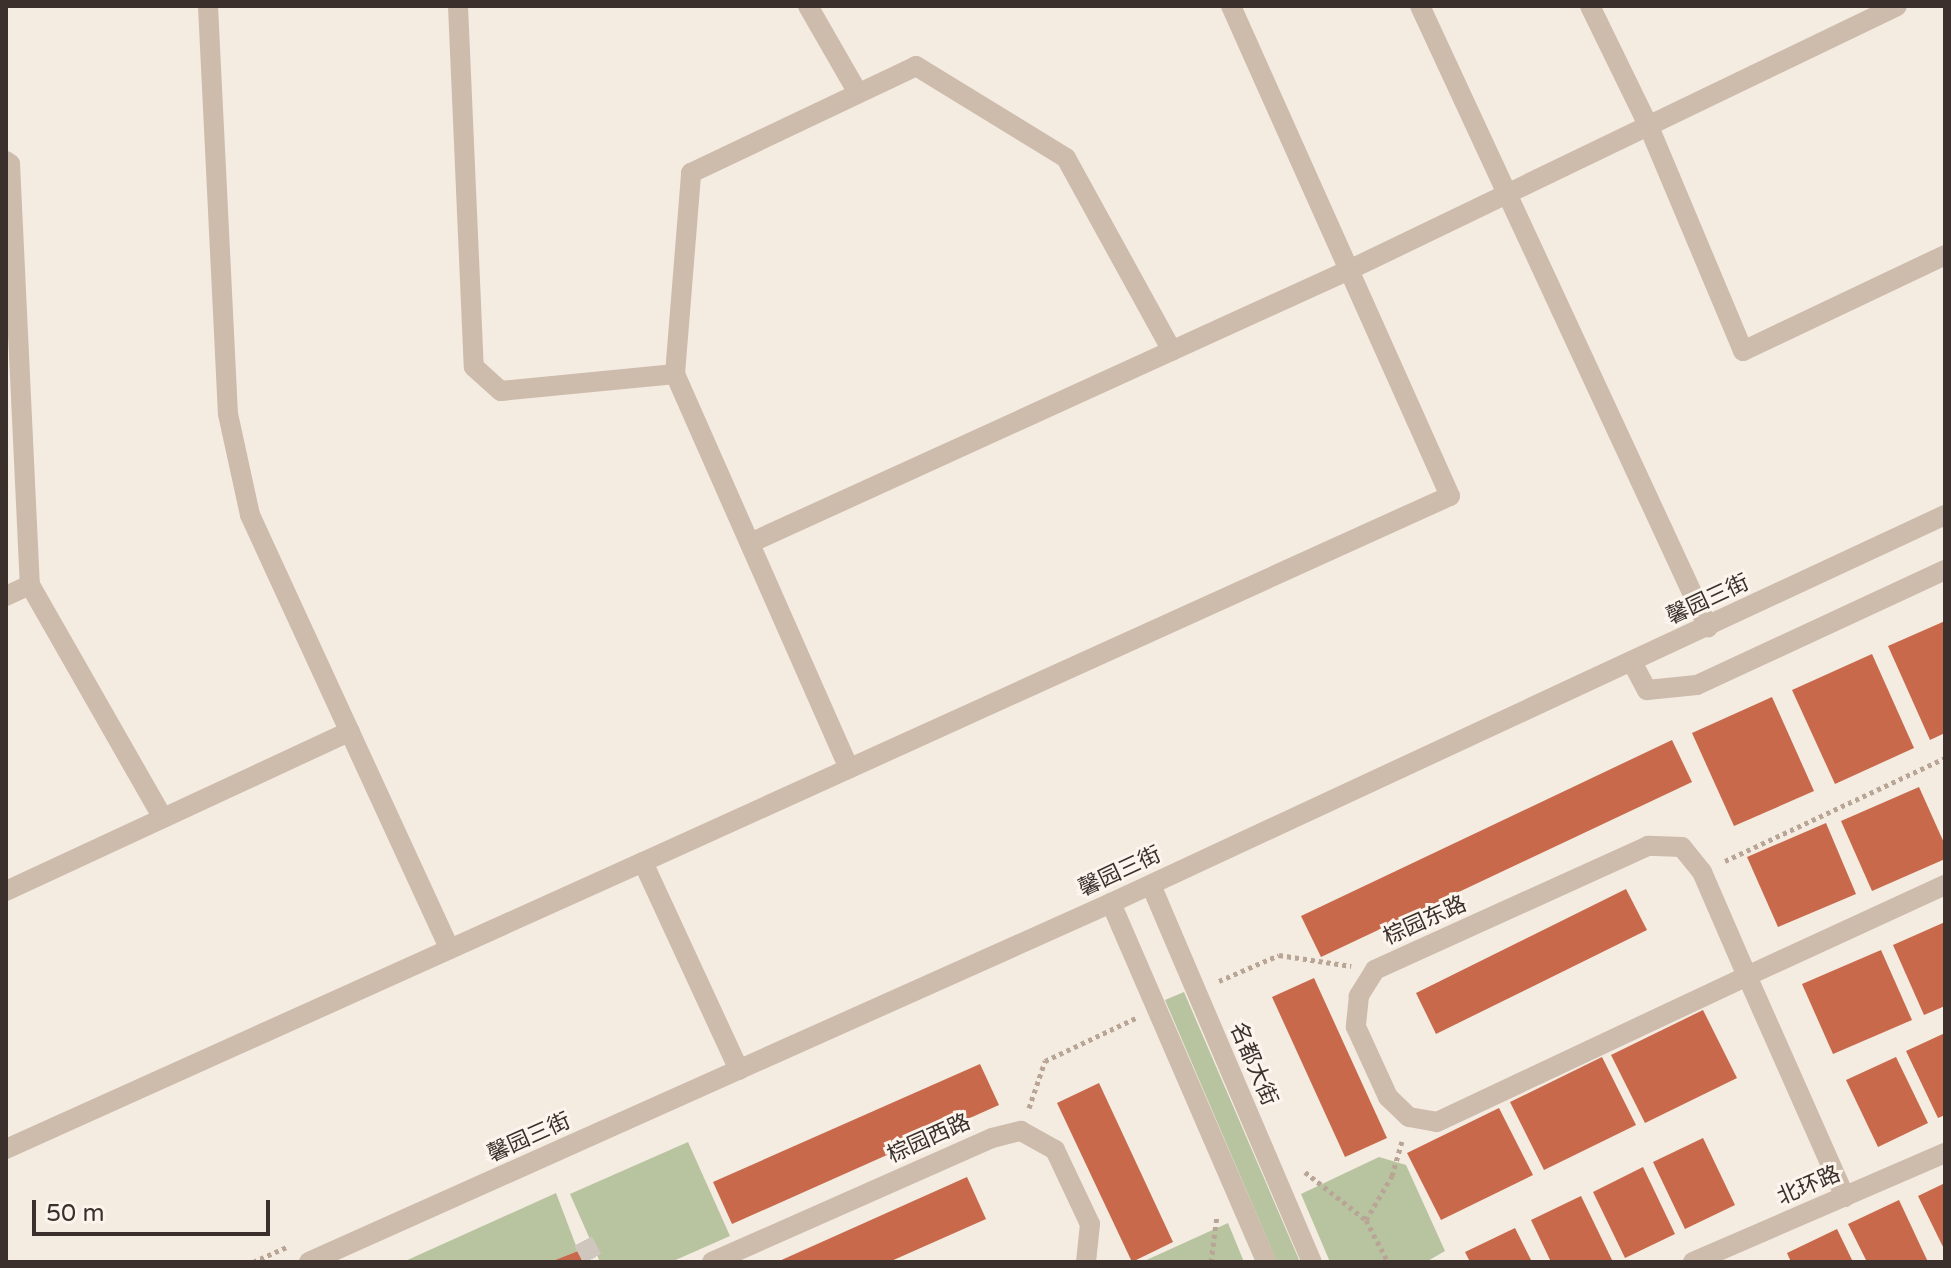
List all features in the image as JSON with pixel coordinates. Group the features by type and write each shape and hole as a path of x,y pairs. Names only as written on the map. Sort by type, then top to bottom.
{"street":[{"path":"208,6 228,414 250,515 450,949"},
{"path":"458,6 474,367 501,391 675,374"},
{"path":"808,6 858,93"},
{"path":"6,1149 1450,496 1231,6"},
{"path":"1420,6 1708,627"},
{"path":"1590,6 1649,127 1743,351 1945,255"},
{"path":"750,543 1508,196 1897,6"},
{"path":"849,768 675,374 691,173 916,66 1066,158 1172,351"},
{"path":"6,161 10,164 30,585 163,818"},
{"name":"馨园三街","path":"309,1262 1151,885 1945,515"},
{"path":"1632,662 1647,690 1697,685 1945,570"},
{"path":"6,596 30,585"},
{"path":"6,891 350,731"},
{"name":"棕园东路","path":"1409,1117 1388,1097 1356,1027 1359,996 1375,970 1648,846 1682,847 1702,872 1845,1197"},
{"path":"643,862 739,1070"},
{"name":"名都大街","path":"1151,885 1312,1262"},
{"path":"1409,1117 1437,1122 1945,885"},
{"path":"1111,903 1266,1262"},
{"path":"1021,1131 1055,1150 1090,1224 1086,1262"},
{"name":"棕园西路","path":"712,1262 992,1138 1021,1131"},
{"name":"北环路","path":"1693,1262 1945,1153"}],"path":[{"path":"1702,872 1945,758"},
{"path":"1196,991 1279,955 1375,970"},
{"path":"1218,982 1224,996"},
{"path":"1021,1131 1045,1061 1156,1008"},
{"path":"1130,1021 1137,1034"},
{"path":"1366,1220 1392,1176 1409,1117"},
{"path":"1301,1163 1307,1177 1366,1220 1388,1262"},
{"path":"1211,1262 1218,1216 1212,1202"}],"green space":[{"path":"1184,992 1300,1262 1277,1262 1165,1000"},
{"path":"688,1142 730,1236 671,1262 600,1262 570,1194"},
{"path":"1379,1157 1406,1165 1445,1251 1426,1262 1330,1262 1301,1194"},
{"path":"556,1193 578,1251 550,1262 403,1262"},
{"path":"1228,1223 1244,1262 1142,1262"}],"building":[{"path":"1945,621 1945,733 1930,740 1888,646"},
{"path":"1872,654 1914,748 1835,784 1792,690"},
{"path":"1772,697 1814,791 1734,826 1692,733"},
{"path":"1672,740 1692,782 1321,957 1301,916"},
{"path":"1919,787 1945,845 1945,859 1872,891 1841,821"},
{"path":"1826,823 1856,894 1778,927 1747,857"},
{"path":"1626,889 1647,930 1436,1034 1416,993"},
{"path":"1945,922 1945,1006 1924,1015 1893,945"},
{"path":"1881,950 1912,1020 1833,1054 1802,984"},
{"path":"1314,978 1387,1138 1345,1157 1272,997"},
{"path":"1703,1010 1737,1078 1645,1123 1611,1055"},
{"path":"1945,1033 1945,1115 1938,1118 1906,1051"},
{"path":"1602,1057 1636,1125 1544,1170 1510,1102"},
{"path":"1896,1057 1928,1123 1878,1147 1846,1080"},
{"path":"980,1064 999,1105 732,1224 713,1182"},
{"path":"1099,1083 1173,1242 1132,1262 1057,1103"},
{"path":"1499,1108 1533,1175 1441,1220 1407,1153"},
{"path":"1703,1138 1735,1205 1685,1229 1653,1162"},
{"path":"1643,1167 1675,1234 1625,1258 1593,1192"},
{"path":"967,1177 986,1219 889,1262 777,1262"},
{"path":"1945,1183 1945,1251 1918,1196"},
{"path":"1581,1196 1613,1262 1551,1262 1531,1220"},
{"path":"1899,1200 1928,1262 1867,1262 1848,1224"},
{"path":"1515,1228 1532,1262 1470,1262 1465,1252"},
{"path":"1837,1229 1853,1262 1791,1262 1787,1253"},
{"path":"578,1251 583,1262 550,1262"}],"tunnel":[{"path":"583,1241 594,1262"}]}
